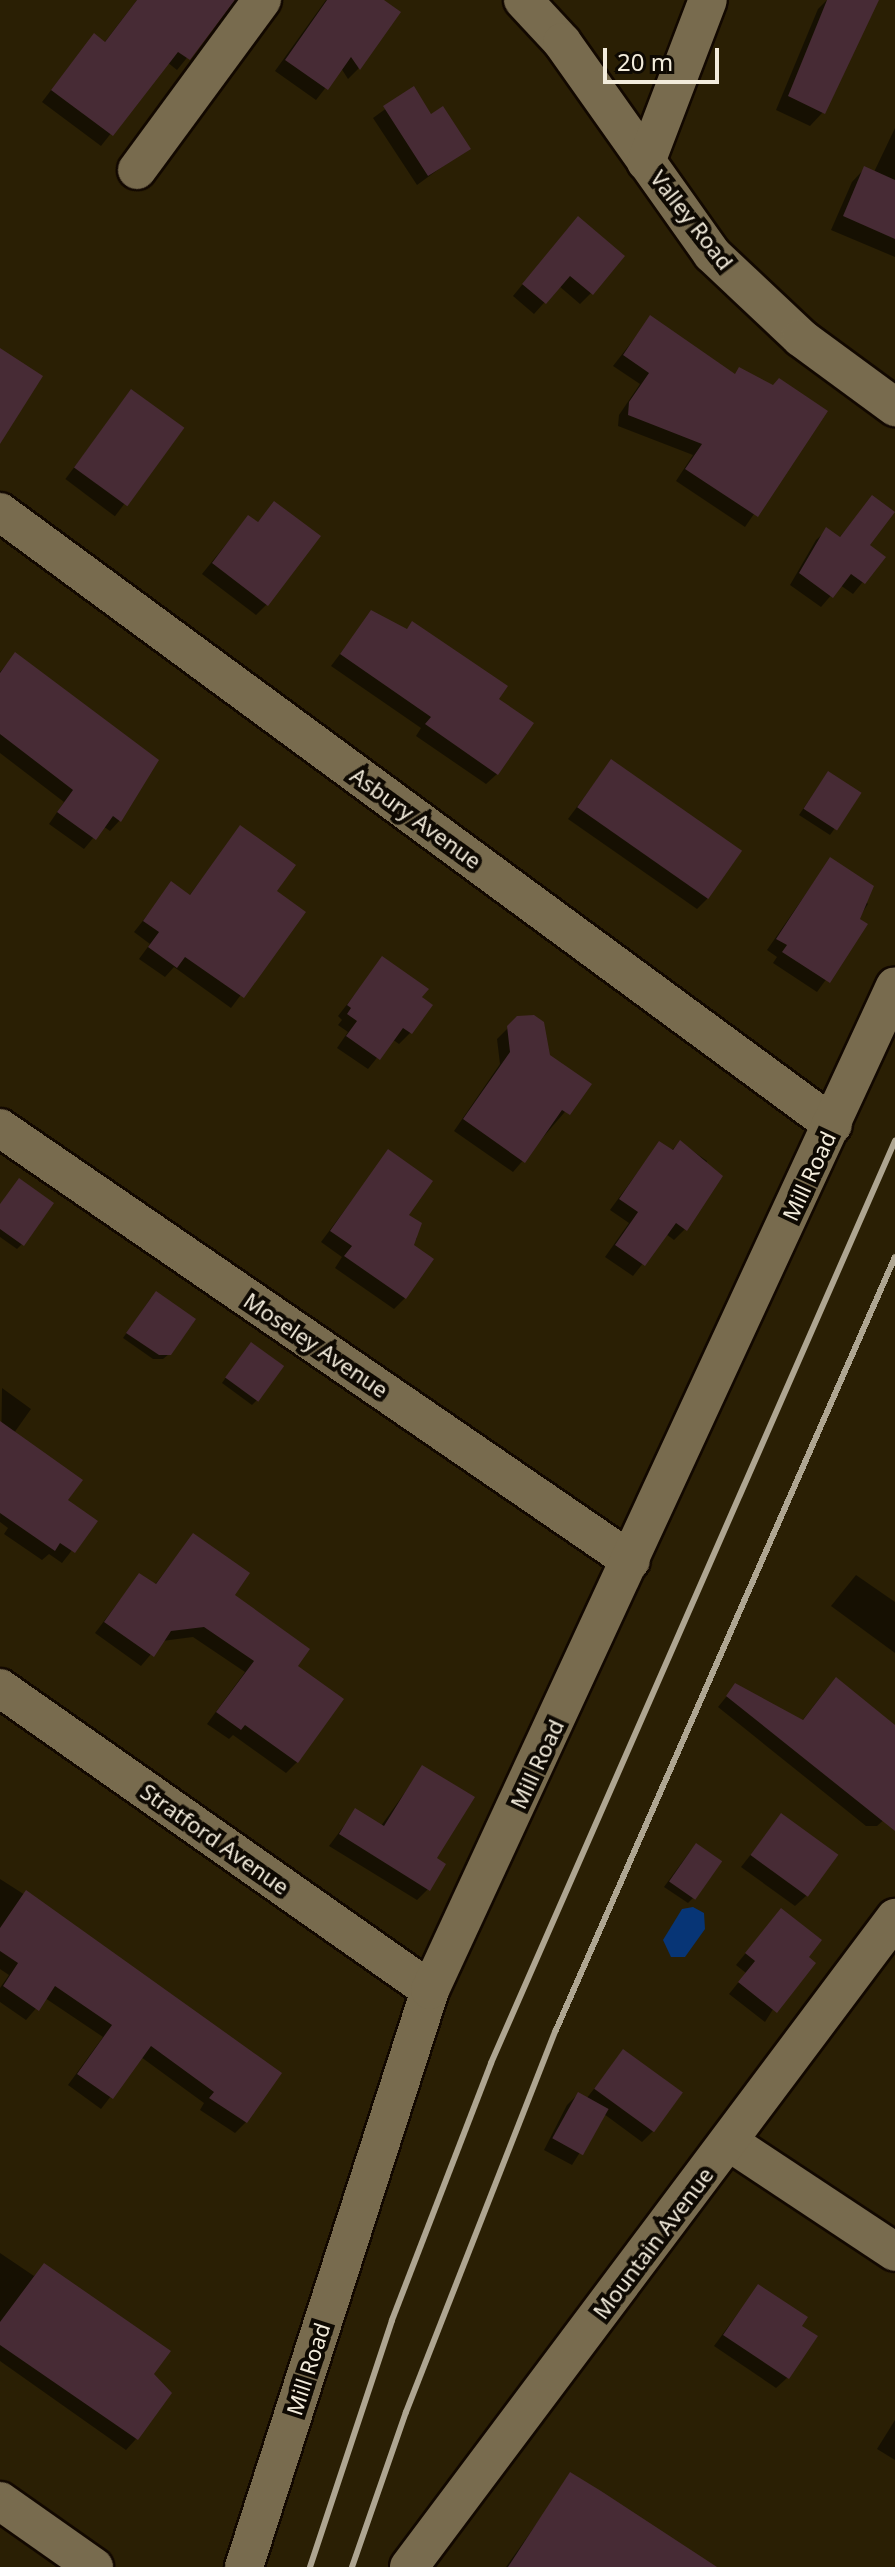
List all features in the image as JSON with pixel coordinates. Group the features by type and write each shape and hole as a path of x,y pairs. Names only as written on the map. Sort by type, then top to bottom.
{"street":[{"path":"137,170 262,0"},
{"name":"Valley Road","path":"523,0 562,42 712,254 801,338 895,407"},
{"path":"646,162 708,0"},
{"name":"Asbury Avenue","path":"0,512 833,1125"},
{"name":"Mill Road","path":"244,2567 430,1990 895,986"},
{"name":"Moseley Avenue","path":"0,1128 631,1561"},
{"name":"Stratford Avenue","path":"0,1688 430,1990"},
{"name":"Mountain Avenue","path":"409,2567 895,1918"},
{"path":"729,2142 895,2252"},
{"path":"0,2501 94,2567"}],"water":[{"path":"693,1907 704,1913 705,1929 685,1957 671,1957 663,1940 682,1909"}],"building":[{"path":"137,0 235,0 190,60 178,52 113,136 51,90 94,33 105,42"},
{"path":"327,0 384,0 401,12 360,70 351,57 328,90 285,60"},
{"path":"827,0 879,0 825,114 788,96"},
{"path":"414,86 431,114 443,106 471,149 428,176 383,106"},
{"path":"864,166 895,180 895,239 843,216"},
{"path":"578,216 625,256 593,295 570,276 546,304 522,284"},
{"path":"650,315 735,374 739,367 773,385 779,378 828,411 758,517 685,469 702,444 628,415 629,402 649,373 623,355"},
{"path":"0,348 43,376 0,444"},
{"path":"131,389 184,428 127,506 74,467"},
{"path":"872,495 895,512 870,545 886,557 865,584 851,574 833,598 799,573 826,527 840,537"},
{"path":"274,501 321,536 268,606 212,563 248,515 258,522"},
{"path":"371,610 407,629 412,621 508,686 499,699 534,723 498,775 425,724 431,717 340,654"},
{"path":"15,652 159,760 121,822 113,816 96,840 57,812 73,790 0,734 0,673"},
{"path":"611,759 742,851 708,899 577,807"},
{"path":"828,771 862,793 837,831 803,809"},
{"path":"240,825 296,865 277,891 306,912 244,998 185,957 177,968 148,947 159,932 143,921 171,881 190,895"},
{"path":"830,857 874,886 860,919 868,924 830,983 782,952 787,945 776,939"},
{"path":"382,956 429,989 422,997 433,1005 412,1034 403,1028 380,1060 346,1036 357,1021 347,1014 351,1008 347,1005"},
{"path":"534,1015 544,1022 550,1055 592,1084 570,1115 562,1110 525,1163 463,1119 510,1052 507,1026 517,1016"},
{"path":"680,1140 723,1176 687,1231 676,1223 645,1266 615,1245 638,1212 619,1199 659,1141 673,1150"},
{"path":"388,1149 433,1181 409,1215 422,1223 414,1245 434,1259 406,1299 344,1256 352,1246 330,1231"},
{"path":"19,1178 54,1203 24,1246 0,1229 0,1204"},
{"path":"156,1291 196,1319 171,1355 159,1355 126,1333"},
{"path":"251,1342 284,1366 258,1402 225,1378"},
{"path":"0,1421 83,1480 68,1500 98,1521 75,1553 60,1543 55,1551 0,1513"},
{"path":"193,1533 250,1573 235,1595 310,1649 298,1666 344,1699 298,1763 245,1725 241,1730 216,1712 254,1661 204,1627 171,1631 154,1657 104,1622 139,1573 156,1584"},
{"path":"836,1677 895,1725 895,1831 726,1696 735,1683 803,1720"},
{"path":"422,1765 475,1797 437,1858 446,1864 430,1891 339,1834 355,1808 384,1826"},
{"path":"781,1813 838,1855 808,1897 750,1855"},
{"path":"696,1843 722,1861 695,1900 669,1882"},
{"path":"26,1890 282,2073 247,2123 209,2098 214,2092 151,2046 113,2099 77,2074 112,2025 55,1986 39,2011 3,1986 18,1963 0,1951 0,1928"},
{"path":"781,1908 822,1940 809,1957 816,1963 777,2013 738,1982 755,1961 745,1953"},
{"path":"623,2049 683,2092 654,2132 594,2089"},
{"path":"578,2092 609,2109 583,2155 552,2138"},
{"path":"44,2263 171,2351 154,2374 172,2393 138,2440 0,2345 0,2322"},
{"path":"758,2284 808,2317 802,2326 818,2336 789,2379 723,2335"},
{"path":"570,2472 601,2491 717,2567 508,2567"}],"railway":[{"path":"310,2567 392,2320 491,2063 895,1141"},
{"path":"352,2567 406,2412 556,2030 895,1257"}]}
